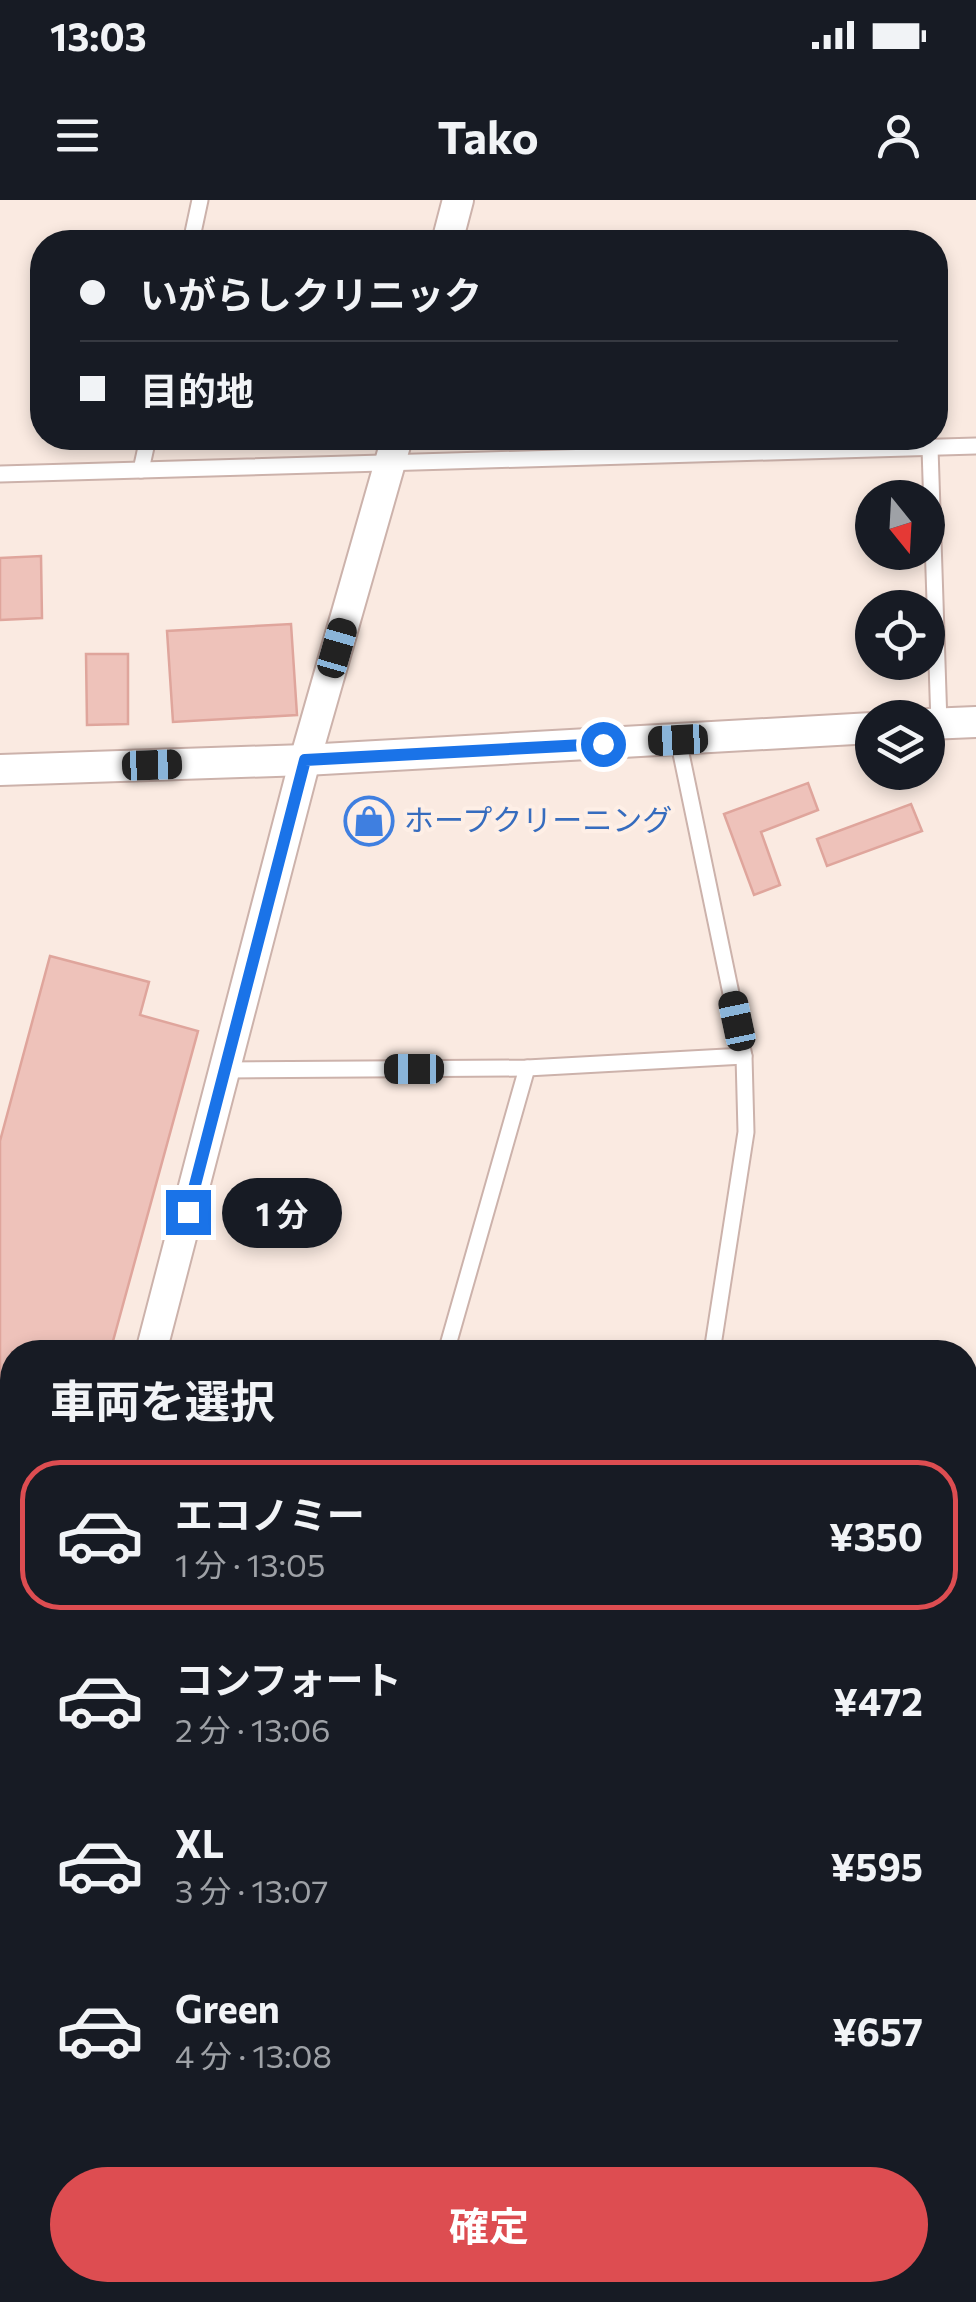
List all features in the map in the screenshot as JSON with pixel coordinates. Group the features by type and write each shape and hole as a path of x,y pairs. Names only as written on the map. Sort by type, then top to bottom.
{"street":[{"path":"450,230 458,200"},
{"path":"154,1340 305,760 394,450"},
{"path":"945,723 976,722"},
{"path":"0,770 305,760 855,729"}],"lane":[{"path":"193,230 200,200"},
{"path":"948,447 976,446"},
{"path":"141,470 145,450"},
{"path":"0,474 141,470 382,450"},
{"path":"930,450 933,700"},
{"path":"678,740 744,1056 746,1132 714,1340"},
{"path":"226,1070 527,1068 744,1056"},
{"path":"449,1340 527,1068"}],"building":[{"path":"41,556 42,618 0,620 0,558"},
{"path":"291,624 297,715 173,722 167,631"},
{"path":"86,654 128,654 128,724 87,725"},
{"path":"808,783 818,810 761,832 780,885 754,895 724,814"},
{"path":"911,804 922,831 827,866 817,839"},
{"path":"50,956 149,982 140,1015 198,1031 113,1340 0,1340 0,1141"}],"place":[{"name":"ホープクリーニング","path":"369,821"}],"route":[{"path":"188,1212 305,760 603,744"}]}
